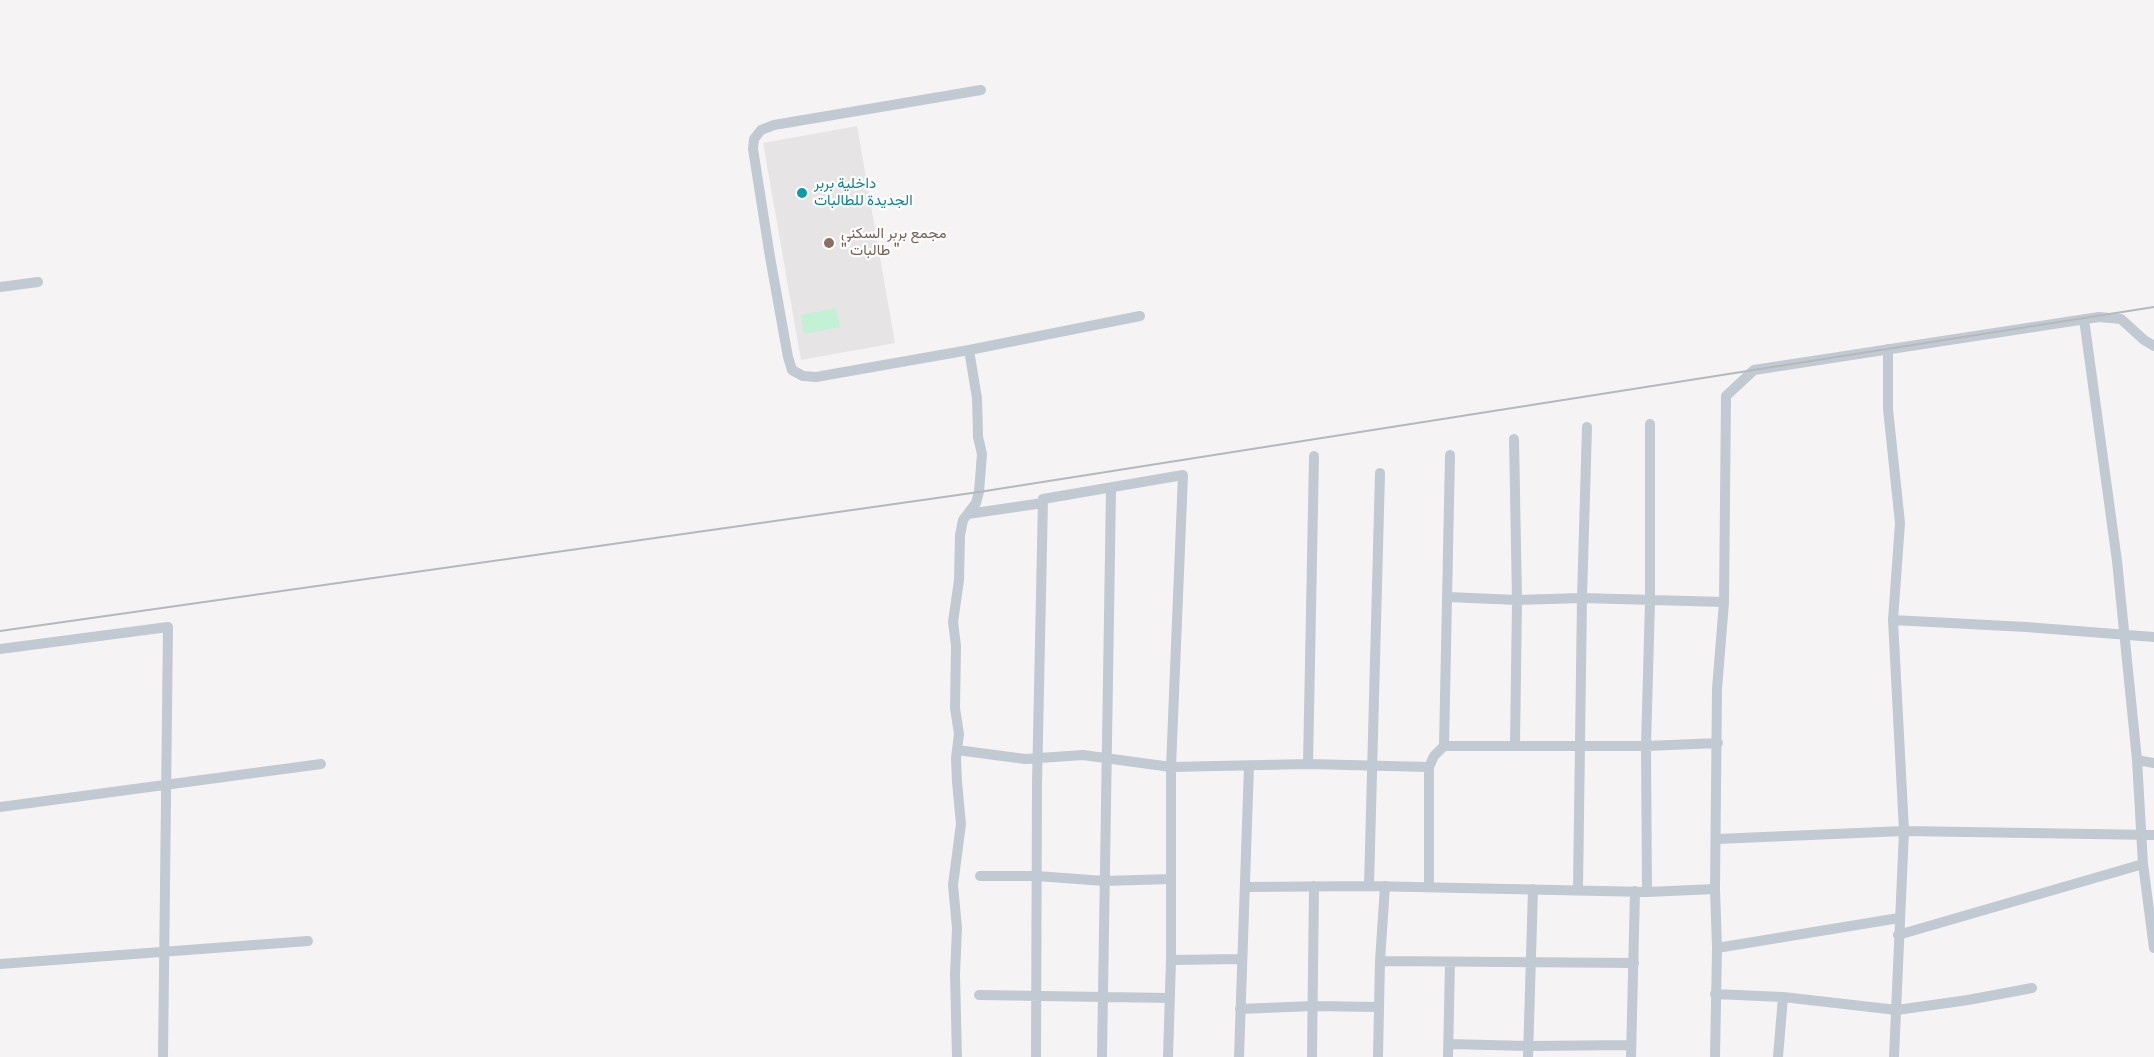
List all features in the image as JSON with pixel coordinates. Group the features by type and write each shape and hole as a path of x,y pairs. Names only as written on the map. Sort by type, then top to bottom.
{"street":[{"path":"981,90 774,125 761,130 754,139 753,149 772,268 792,370 803,376 816,377 1140,316"},
{"path":"0,287 38,282"},
{"path":"1715,1057 1718,689 1724,602 1726,396 1754,370 2099,316 2121,319 2154,346"},
{"path":"2084,319 2117,561 2137,760 2140,834 2154,948"},
{"path":"1888,349 1888,409 1900,523 1893,620 1904,831 1894,1057"},
{"path":"957,1057 957,928 953,885 961,824 957,782 959,734 955,708 956,646 953,622 959,580 960,535 963,520 976,503 979,492 982,454 978,437 977,398 969,350"},
{"path":"1631,1057 1634,963 1641,891 1646,746 1650,601 1650,424"},
{"path":"1578,889 1587,427"},
{"path":"1514,439 1517,600 1515,745"},
{"path":"1430,887 1429,768 1434,756 1444,746 1450,455"},
{"path":"1308,764 1314,456"},
{"path":"1369,886 1380,473"},
{"path":"1036,1057 1043,499 1183,475 1171,767 1172,960 1167,1057"},
{"path":"1102,1057 1111,489"},
{"path":"968,514 1043,503"},
{"path":"1448,597 1724,602"},
{"path":"1893,620 2154,637"},
{"path":"0,649 168,627 163,1057"},
{"path":"1444,746 1718,744"},
{"path":"957,750 1025,759 1083,756 1171,767 1308,764 1429,768"},
{"path":"2137,760 2154,763"},
{"path":"0,807 321,764"},
{"path":"1239,1057 1248,766"},
{"path":"1717,839 1904,831 2154,835"},
{"path":"1898,935 2143,864"},
{"path":"980,876 1038,876 1104,881 1171,879"},
{"path":"1312,1057 1314,886"},
{"path":"1245,887 1385,886 1641,891 1715,889"},
{"path":"1378,1057 1380,961 1385,886"},
{"path":"1528,1052 1533,889"},
{"path":"1717,948 1899,918"},
{"path":"0,964 308,941"},
{"path":"1172,960 1242,959"},
{"path":"1380,961 1634,963"},
{"path":"1448,1057 1450,962"},
{"path":"1715,994 1783,997 1897,1010 2032,988"},
{"path":"978,995 1169,999"},
{"path":"1778,1057 1783,997"},
{"path":"1240,1009 1313,1006 1379,1007"},
{"path":"1449,1044 1528,1052 1631,1045"}],"shaded area":[{"name":"مجمع بربر السكني \" طالبات \"","path":"857,126 895,343 801,360 763,143"}],"green space":[{"path":"836,308 840,327 804,334 801,315"}],"railway":[{"path":"0,631 979,492 2154,307"}],"place":[{"name":"داخلية بربر الجديدة للطالبات","path":"802,193"},
{"name":"مجمع بربر السكني \" طالبات \"","path":"829,243"}]}
